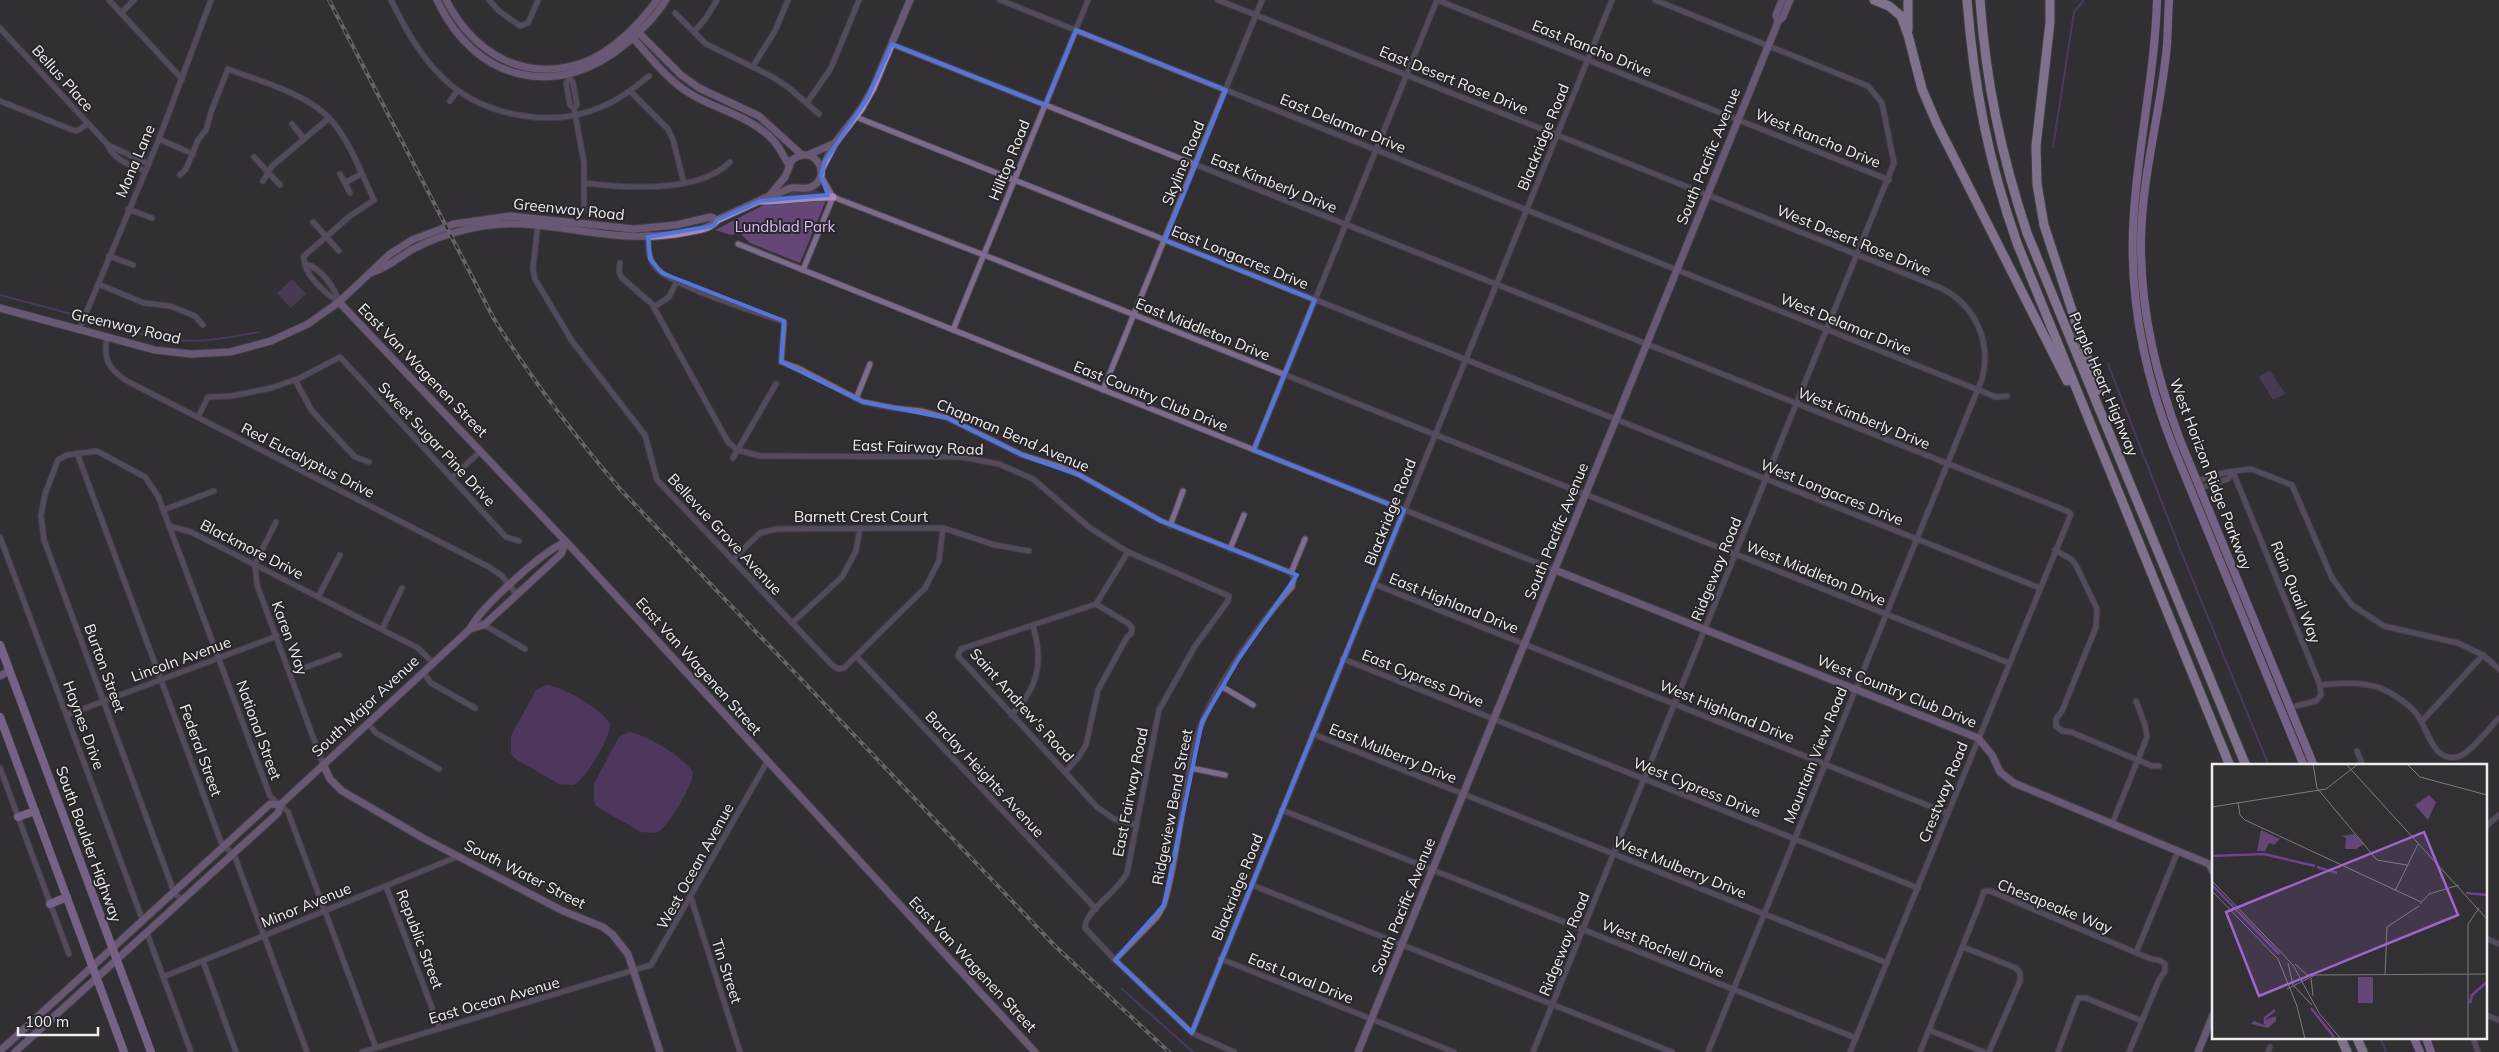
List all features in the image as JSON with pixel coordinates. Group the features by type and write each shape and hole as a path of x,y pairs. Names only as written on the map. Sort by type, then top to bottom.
{"highway":[{"path":"1874,0 1898,12 1908,36 1922,89 1937,124 2025,295 2103,455"},
{"path":"1908,0 1908,36"},
{"name":"Purple Heart Highway","path":"1967,0 1974,80 1998,188 2017,243 2229,764"},
{"name":"Purple Heart Highway","path":"1980,0 1992,104 2008,174 2041,270 2109,429 2245,764"},
{"path":"2050,0 2050,22 2036,146 2040,200 2044,225 2109,429"},
{"path":"2050,22 2056,0"},
{"path":"2343,1040 2347,1052"},
{"path":"2358,1040 2363,1052"}],"main road":[{"path":"437,0 456,33 466,45 490,63 521,74 544,77 568,74 633,32 666,0"},
{"path":"446,0 461,27 482,47 494,55 513,64 568,74"},
{"path":"633,32 657,0"},
{"path":"633,32 678,85 701,100 741,116 760,128 781,149 788,167 790,181 799,188 804,189 815,185 835,143 856,117 873,88 910,0"},
{"name":"South Pacific Avenue","path":"1778,21 1776,15 1782,0"},
{"name":"South Pacific Avenue","path":"1358,1052 1768,45 1778,21 1783,17 1790,0"},
{"name":"West Horizon Ridge Parkway","path":"2157,0 2155,44 2147,100 2141,185 2133,251 2135,296 2146,360 2154,392 2172,444 2303,764"},
{"name":"West Horizon Ridge Parkway","path":"2169,0 2167,44 2158,102 2141,185 2142,275 2155,359 2170,415 2286,701 2293,708 2313,764"},
{"path":"633,32 681,75 699,88 759,116 805,155 817,160 821,173"},
{"path":"2147,100 2158,102"},
{"path":"788,167 792,160 835,143"},
{"name":"Greenway Road","path":"373,272 381,270 415,248 450,234 499,225 537,226 607,236 648,237 696,231 713,226 717,220 769,196 782,182 788,167"},
{"name":"Greenway Road","path":"769,196 776,196 793,188 799,188"},
{"path":"760,201 783,201 820,196 833,197"},
{"name":"Greenway Road","path":"0,308 107,338 173,353 230,352 284,336 308,324 339,302 373,272 377,264 403,246 446,227 498,216 538,218 616,228 648,228 711,217 717,220"},
{"path":"2133,251 2136,256 2137,272 2142,275"},
{"name":"East Van Wagenen Street","path":"339,302 566,542 1035,1052"},
{"path":"2146,360 2155,359"},
{"path":"2172,444 2179,452 2193,485 2198,485"},
{"name":"South Major Avenue","path":"15,1052 278,813 280,805 470,629 476,618 510,586 554,547 566,542"},
{"name":"South Major Avenue","path":"470,629 484,625 561,554 566,542"},
{"name":"West Country Club Drive","path":"1555,570 1978,738 1992,755 2000,772 2014,783 2209,864 2212,870"},
{"name":"South Boulder Highway","path":"0,646 151,1052"},
{"path":"0,676 10,671"},
{"path":"2288,730 2287,717 2293,708"},
{"path":"0,717 124,1052"},
{"name":"South Water Street","path":"323,764 330,780 342,791 563,911 603,927 618,939 634,972 660,1052"},
{"name":"South Major Avenue","path":"0,1051 270,804 280,805"},
{"path":"18,817 35,811"},
{"path":"50,904 67,897"},
{"path":"2198,1052 2212,1017"},
{"path":"2415,1040 2420,1052"},
{"path":"2427,1040 2431,1052"}],"street":[{"path":"109,0 182,78"},
{"path":"121,13 134,0"},
{"name":"Mona Lane","path":"80,330 128,209 159,139 211,0"},
{"path":"391,0 418,50 442,77 458,90 491,107 524,116 546,117 600,108 630,91 649,76"},
{"path":"489,0 515,24 524,26 531,19 538,0"},
{"path":"694,32 706,18 717,0"},
{"path":"753,66 776,31 788,0"},
{"path":"807,103 831,68 859,0"},
{"name":"East Delamar Drive","path":"1000,0 1677,270"},
{"name":"Hilltop Road","path":"953,330 1088,0"},
{"name":"East Desert Rose Drive","path":"1218,0 1707,194"},
{"name":"Skyline Road","path":"1103,390 1262,0"},
{"path":"1254,450 1437,0"},
{"name":"East Rancho Drive","path":"1437,0 1738,120"},
{"name":"Blackridge Road","path":"1192,1033 1612,0"},
{"path":"1655,0 1768,45"},
{"path":"675,12 694,32 716,50 753,66 788,87 819,114"},
{"name":"Bellus Place","path":"0,28 3,35 108,145 149,164"},
{"name":"East Kimberly Drive","path":"892,44 1646,345"},
{"name":"Ridgeway Road","path":"1533,1052 1889,180 1894,163 1893,149 1882,103 1875,92 1857,80 1768,45"},
{"path":"180,176 186,169 198,140 206,130 210,112 228,69 304,100 328,118 339,131 374,200 326,236 304,256 306,264 313,266 336,291 339,302"},
{"path":"568,74 566,83 570,105 575,111 583,154 584,209"},
{"path":"450,102 458,90"},
{"path":"630,91 668,129 673,140 684,183"},
{"path":"0,101 77,131 87,124"},
{"name":"East Longacres Drive","path":"856,117 1616,420"},
{"path":"263,181 272,166 328,118"},
{"name":"West Rancho Drive","path":"1738,120 1889,180"},
{"path":"292,124 304,139"},
{"path":"159,139 193,154"},
{"name":"Bellus Place","path":"108,145 111,153 120,160 146,170"},
{"path":"254,158 280,185"},
{"path":"584,183 644,188 684,183 723,169 730,162"},
{"path":"802,270 833,197 821,173"},
{"path":"340,174 350,193"},
{"path":"345,183 361,174"},
{"name":"West Desert Rose Drive","path":"1707,194 1954,295 1965,305 1978,326"},
{"name":"East Middleton Drive","path":"833,197 984,255 1585,495"},
{"path":"128,209 152,218"},
{"name":"Bellevue Grove Avenue","path":"538,218 533,269 535,279 578,349 645,435 657,480 832,665 844,668 856,656"},
{"path":"313,222 339,251"},
{"name":"Chapman Bend Avenue","path":"648,228 648,252 655,266 662,273 677,281 764,316 784,322 781,362 806,372 856,399 876,405 921,411 947,418 1022,455 1061,467 1079,475 1170,526 1293,575"},
{"name":"East Country Club Drive","path":"738,244 1555,570"},
{"path":"109,256 133,265"},
{"path":"620,263 619,272 622,278 649,299 720,430 737,450"},
{"name":"West Delamar Drive","path":"1677,270 1977,390 1996,397 2007,396"},
{"path":"654,307 669,297 677,281"},
{"path":"98,284 144,303 170,306 195,316 203,325"},
{"name":"Mountain View Road","path":"1708,1052 1977,390 1985,360 1984,343 1978,326"},
{"name":"Red Eucalyptus Drive","path":"107,338 105,356 110,367 118,375 488,567 510,586 517,595"},
{"name":"West Kimberly Drive","path":"1646,345 2068,511 2071,514"},
{"name":"Sweet Sugar Pine Drive","path":"295,380 340,357 506,537 519,542"},
{"path":"856,399 870,364"},
{"path":"198,417 208,397 250,394 295,380 312,411 355,457 369,462"},
{"path":"733,458 776,384"},
{"name":"West Longacres Drive","path":"1616,420 2040,588"},
{"name":"East Fairway Road","path":"737,450 761,456 961,457 999,464 1033,479 1090,528 1128,552 1229,596 1228,601 1196,646 1159,710 1124,878 1088,918 1086,928 1115,960 1192,1033 1234,1052"},
{"path":"77,453 97,451 145,477 158,496 169,526"},
{"path":"451,478 481,451"},
{"name":"Federal Street","path":"77,453 162,679 220,842 233,854 308,1052"},
{"name":"Burton Street","path":"77,453 67,454 58,460 44,494 41,524 44,540 174,892 182,900"},
{"path":"2198,485 2226,472 2250,469 2292,485 2332,578 2352,605 2384,626 2458,643 2483,656 2499,668"},
{"name":"Rain Quail Way","path":"2234,472 2320,685"},
{"path":"164,510 214,491"},
{"path":"1170,526 1183,491"},
{"name":"West Middleton Drive","path":"1585,495 2009,663"},
{"name":"Crestway Road","path":"1850,1052 2071,514"},
{"path":"1230,549 1244,515"},
{"path":"255,564 276,522"},
{"name":"Blackmore Drive","path":"169,526 191,532 382,629 418,648 433,663"},
{"name":"National Street","path":"169,526 270,796 288,812 376,1048"},
{"path":"792,623 842,577 856,551 860,528"},
{"path":"856,656 925,588 939,561 942,528"},
{"name":"Barnett Crest Court","path":"732,560 760,534 776,529 942,528 995,545 1029,551"},
{"name":"Haynes Drive","path":"0,537 143,922"},
{"name":"Ridgeview Bend Street","path":"1115,960 1157,917 1164,905 1202,722 1238,658 1292,587 1293,575 1305,539"},
{"path":"2055,550 2071,559 2076,565 2099,615 2096,627 2062,711 2056,719 2056,726 2062,731 2071,732 2138,760 2160,766"},
{"path":"1065,772 1084,750 1098,690 1127,637 1131,634 1132,628 1129,624 1096,604 1128,552"},
{"path":"318,597 340,556"},
{"name":"Karen Way","path":"255,564 257,585 323,764"},
{"name":"East Highland Drive","path":"1374,584 1524,644"},
{"path":"382,629 402,588"},
{"name":"Saint Andrew's Road","path":"1096,604 961,649 959,652 961,660 1107,816 1136,825"},
{"path":"476,618 484,625 525,649"},
{"path":"1011,714 1028,696 1035,679 1038,649 1033,626"},
{"name":"Lincoln Avenue","path":"67,715 277,636"},
{"name":"West Highland Drive","path":"1524,644 1947,813"},
{"path":"290,673 339,655"},
{"name":"Barclay Heights Avenue","path":"856,656 1096,909"},
{"path":"2422,722 2483,656"},
{"name":"East Cypress Drive","path":"1343,659 1494,719"},
{"path":"422,672 430,683 476,708"},
{"path":"2293,708 2316,701 2321,694 2320,685 2377,687 2413,710 2440,754 2456,757 2465,754 2499,718"},
{"path":"1222,686 1253,705"},
{"path":"2112,824 2145,744 2147,731 2136,701"},
{"name":"West Cypress Drive","path":"1494,719 1918,888"},
{"path":"368,723 376,733 439,769"},
{"name":"East Mulberry Drive","path":"1313,734 1463,795"},
{"path":"2357,752 2362,764"},
{"name":"West Ocean Avenue","path":"634,972 647,967 655,961 768,762"},
{"path":"0,768 69,954"},
{"path":"1191,768 1225,775"},
{"name":"West Mulberry Drive","path":"1463,795 1887,963"},
{"name":"West Rochell Drive","path":"1282,810 1856,1038"},
{"path":"2486,826 2499,815"},
{"path":"2136,953 2178,851"},
{"name":"Minor Avenue","path":"163,978 459,856"},
{"path":"1252,884 1672,1052"},
{"name":"Republic Street","path":"386,886 440,1029"},
{"name":"Chesapeake Way","path":"1920,1052 1984,891 1990,891 2165,964 2165,971 2159,980 2142,1021"},
{"name":"Tin Street","path":"691,898 740,1052"},
{"path":"147,933 191,1052"},
{"path":"2486,938 2499,944"},
{"path":"1963,947 2016,968 2020,973 2020,980 1989,1052"},
{"name":"East Laval Drive","path":"1221,959 1454,1052"},
{"path":"203,961 236,1052"},
{"name":"East Ocean Avenue","path":"362,1052 634,972"},
{"path":"2058,1052 2078,998 2086,998 2142,1021 2129,1052"},
{"path":"2486,1015 2499,1020"},
{"path":"1929,1030 1984,1052"},
{"path":"2474,1040 2478,1052"}],"highlighted area":[{"path":"1076,30 1226,90 1165,240 1315,300 1254,450 1404,510 1192,1033 1115,960 1164,905 1202,722 1239,658 1297,575 1161,521 1079,475 1022,455 947,418 863,402 781,362 784,321 662,273 650,259 648,237 713,226 717,220 760,201 828,195 821,176 825,161 867,99 892,44 1045,105"}],"green space":[{"name":"Lundblad Park","path":"806,183 824,196 826,200 800,263 750,243 740,233 731,235 715,230"},
{"path":"292,279 306,294 291,308 277,293"},
{"path":"2270,370 2285,394 2273,400 2259,377"}],"shaded area":[{"path":"547,685 563,690 583,700 600,713 610,725 606,739 590,768 573,785 559,784 514,758 511,753 511,736 536,690"},
{"path":"630,732 665,748 689,767 693,773 689,787 679,806 661,830 656,833 641,832 596,806 594,801 594,784 619,737"}],"waterway":[{"path":"2053,147 2074,12 2084,0"},
{"path":"0,295 75,315"},
{"path":"92,320 165,339 186,341 228,338 259,332"},
{"path":"2108,364 2182,554 2268,764"},
{"path":"1122,989 1193,1052"},
{"path":"2381,1040 2386,1052"}],"railway":[{"path":"329,0 494,319 538,385 586,448 620,489 1054,945 1169,1052"}]}
